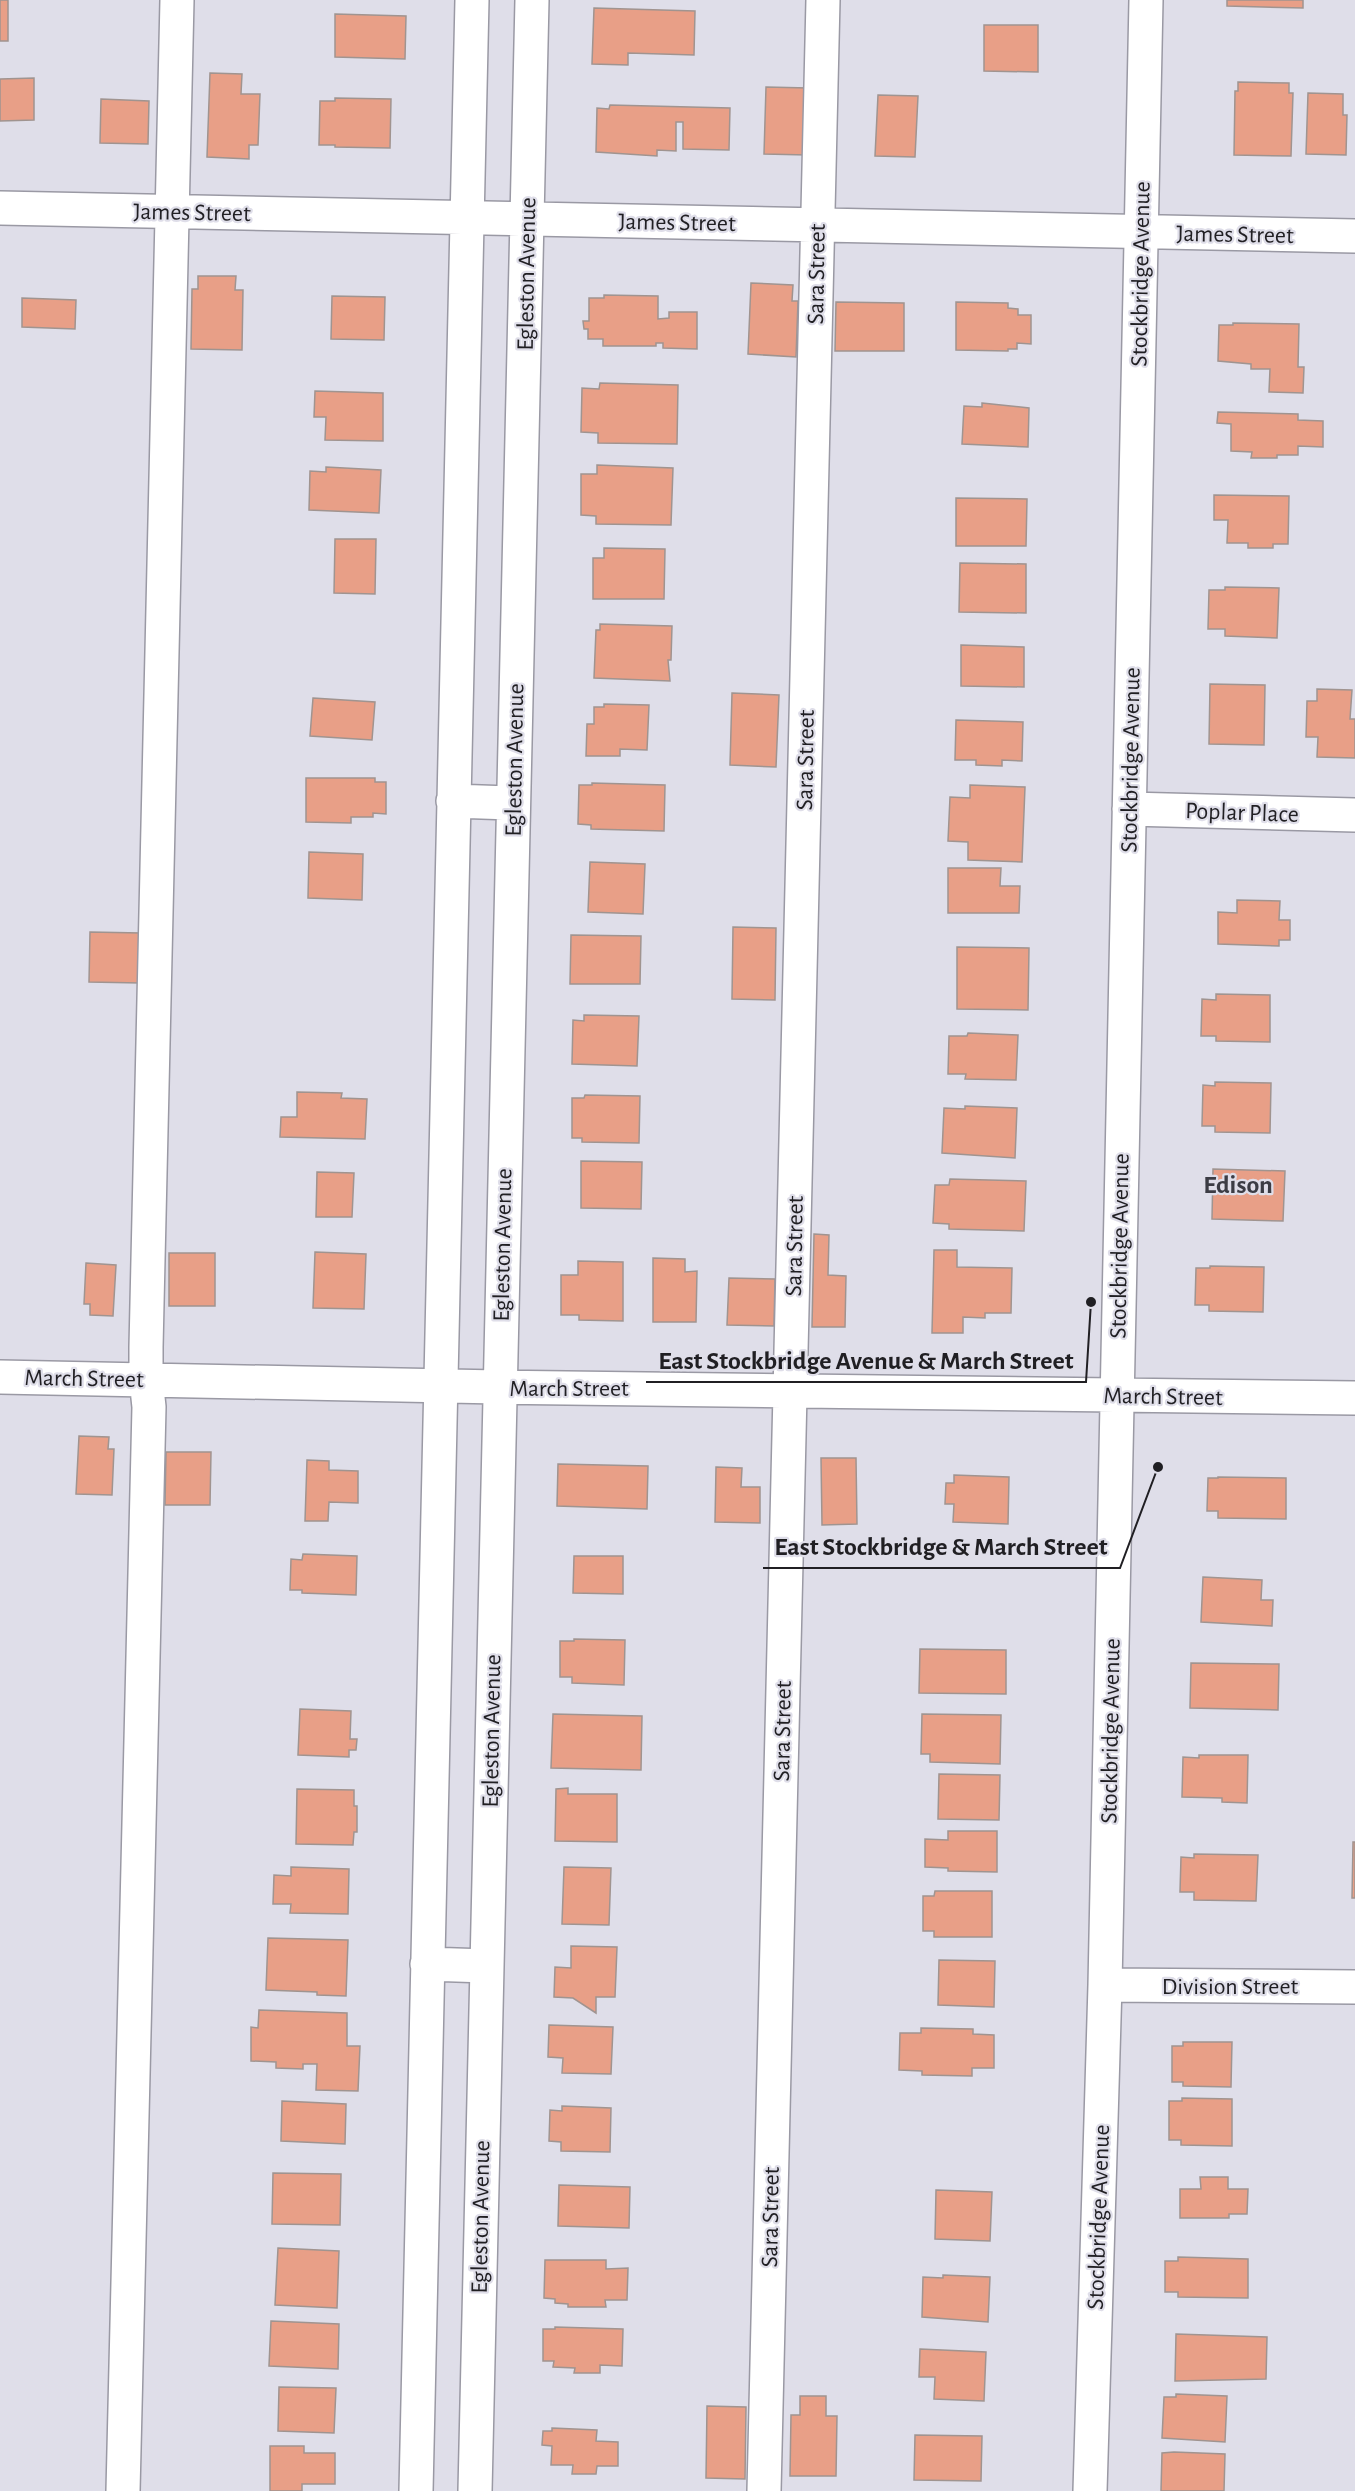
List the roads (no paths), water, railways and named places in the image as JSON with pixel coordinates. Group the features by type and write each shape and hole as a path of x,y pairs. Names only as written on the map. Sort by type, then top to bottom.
{"street":[{"path":"123,2491 149,1407 146,1379 177,0"},
{"path":"416,2491 472,0"},
{"name":"Egleston Avenue","path":"475,2491 498,1387 532,0"},
{"name":"Sara Street","path":"764,2491 823,0"},
{"name":"Stockbridge Avenue","path":"1090,2491 1105,1986 1146,0"},
{"name":"James Street","path":"0,208 1355,236"},
{"path":"453,801 513,804"},
{"name":"Poplar Place","path":"1129,808 1355,815"},
{"name":"March Street","path":"0,1377 498,1387 1355,1398"},
{"path":"427,1964 486,1966"},
{"name":"Division Street","path":"1105,1986 1355,1987"}],"place":[{"name":"East Stockbridge Avenue & March Street","path":"1091,1302"},
{"name":"East Stockbridge & March Street","path":"1158,1467"}],"district":[{"name":"Edison","path":"1238,1184"}]}
